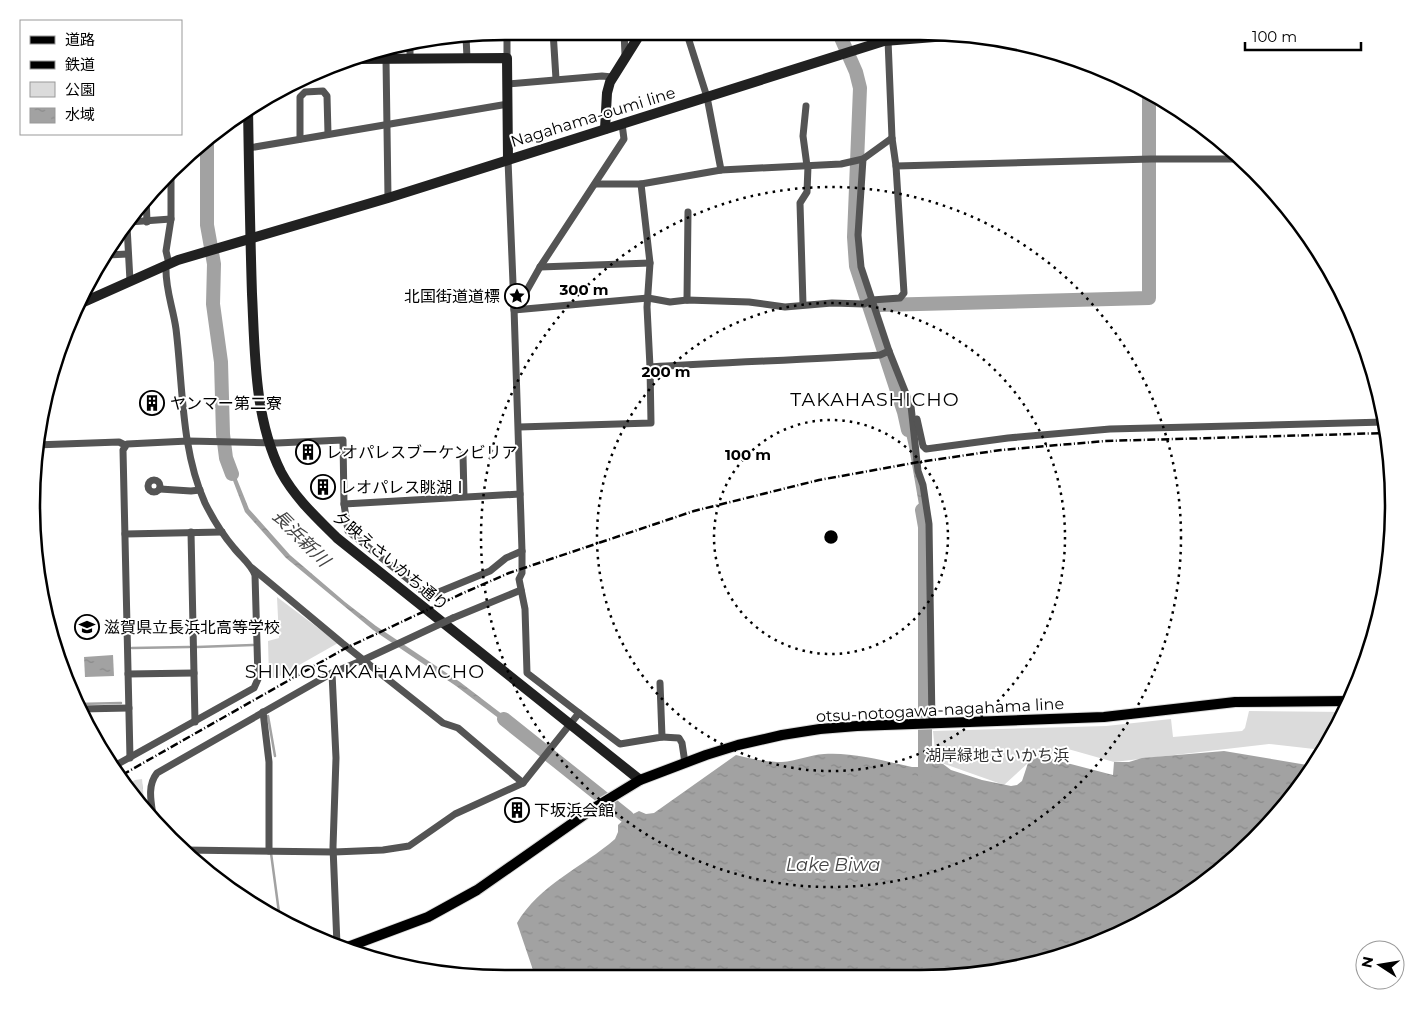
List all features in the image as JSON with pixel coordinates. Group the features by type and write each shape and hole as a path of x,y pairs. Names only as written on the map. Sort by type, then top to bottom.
{"main road":[{"name":"otsu-notogawa-nagahama line","path":"354,944 428,917 478,890 640,780 738,744 829,728 1104,718 1235,702 1342,701"}],"street":[{"path":"507,40 508,160 522,551 522,573 519,580 525,608 527,674 620,744 662,737 678,738 682,743 684,763"},
{"path":"554,40 556,79"},
{"path":"625,40 626,55"},
{"path":"605,129 607,93 612,77 636,40"},
{"path":"689,40 707,97 721,170"},
{"name":"Nagahama-oumi line","path":"87,300 171,263 388,198 847,53 880,40"},
{"path":"514,309 648,298 670,302 687,300 748,302 780,306 832,303 871,304 900,298 904,293 885,40"},
{"path":"466,42 467,58"},
{"path":"410,50 410,59"},
{"path":"375,59 507,58"},
{"path":"386,59 388,198"},
{"path":"508,84 556,79 612,77"},
{"path":"300,139 300,97 305,92 323,91 327,96 328,134"},
{"path":"249,148 508,104"},
{"path":"803,304 800,203 807,192 807,166 803,136 806,106"},
{"name":"夕映えさいかち通り","path":"248,117 250,238 255,352 259,394 268,442 282,474 304,506 338,538 640,780"},
{"path":"514,309 518,306 540,267 624,139 622,124"},
{"path":"596,184 642,184 721,170 841,164 860,160 892,138"},
{"path":"896,166 1148,159 1232,160"},
{"path":"860,160 858,235 861,267 885,353 917,419 923,446 926,449 1008,438 1110,429 1377,422"},
{"path":"171,181 171,219 166,250 171,263 167,292 175,319 193,466 200,490 222,532 234,549 250,566 342,643 443,723 458,728 476,741 525,782"},
{"path":"519,427 651,423 648,298 650,263 642,184"},
{"path":"146,209 147,222"},
{"path":"687,300 688,212"},
{"path":"136,222 171,219"},
{"path":"126,235 130,281"},
{"path":"113,255 128,254"},
{"path":"540,267 650,263"},
{"path":"650,367 755,361 816,360 885,353"},
{"path":"911,406 918,471 923,485 931,542 928,724"},
{"path":"44,445 119,442 125,445 130,443 191,441 268,442 343,440 344,504 348,531 430,596 490,571 506,558 522,551"},
{"path":"125,445 123,450 130,758"},
{"path":"463,455 464,496"},
{"path":"160,489 200,490"},
{"path":"344,504 520,494"},
{"path":"191,532 195,722"},
{"path":"125,534 222,532"},
{"path":"119,764 254,688 257,683 255,577 250,566"},
{"path":"152,809 150,784 157,773 332,672 521,590"},
{"path":"332,672 336,758 333,812 337,938"},
{"path":"128,674 194,673"},
{"path":"660,683 662,737"},
{"path":"87,708 129,708"},
{"path":"263,712 269,762 269,851"},
{"path":"193,850 334,852 383,850 409,846 455,814 525,782 579,713"}],"green space":[{"path":"277,597 338,643 278,677 269,678 268,641 279,638"},
{"name":"湖岸緑地さいかち浜","path":"1249,711 1337,712 1316,749 1269,744 1114,762 1068,749 1028,763 1004,785 936,761 933,731 1106,726 1171,719 1173,737 1242,731 1245,728"},
{"path":"142,779 144,798 132,782"}],"water":[{"path":"901,412 906,412 914,447 927,527 923,528 909,447"},
{"path":"224,457 228,457 249,509 290,555 376,626 460,682 520,728 517,732 456,686 373,630 286,558 245,512"},
{"path":"113,655 114,676 85,677 84,657"},
{"name":"Lake Biwa","path":"1224,751 1306,765 1270,812 1249,834 1227,855 1178,892 1126,922 1098,935 1040,954 1011,961 981,966 920,970 533,970 517,923 526,910 549,887 615,839 618,825 627,817 639,811 646,814 654,813 736,755 782,762 819,755 846,754 912,767 920,767 925,759 943,764 951,770 982,780 1011,786 1017,785 1022,781 1028,763 1040,756 1113,775 1114,762 1129,762 1142,758"}],"waterway":[{"path":"842,40 856,72 860,88 854,237 856,266 904,412 908,430"},
{"path":"871,309 879,305 1149,298 1149,100"},
{"name":"長浜新川","path":"207,148 207,225 214,264 213,304 221,362 223,434 226,458 232,474"},
{"path":"922,510 925,527 925,776"},
{"path":"197,647 253,645"},
{"path":"132,648 189,647"},
{"path":"85,704 121,703"},
{"path":"268,716 275,756"},
{"name":"長浜新川","path":"504,719 627,817 638,832"},
{"path":"271,853 279,912"}],"railway":[{"path":"125,773 344,649 461,594 509,573 694,511 819,480 1001,450 1105,441 1379,433"}],"place":[{"name":"北国街道道標","path":"517,296"},
{"name":"ヤンマー第二寮","path":"152,403"},
{"name":"レオパレスブーケンビリア","path":"308,452"},
{"name":"レオパレス眺湖Ⅰ","path":"323,487"},
{"name":"滋賀県立長浜北高等学校","path":"87,627"},
{"name":"下坂浜会館","path":"517,810"}],"district":[{"name":"TAKAHASHICHO","path":"875,399"},
{"name":"SHIMOSAKAHAMACHO","path":"365,671"}]}
